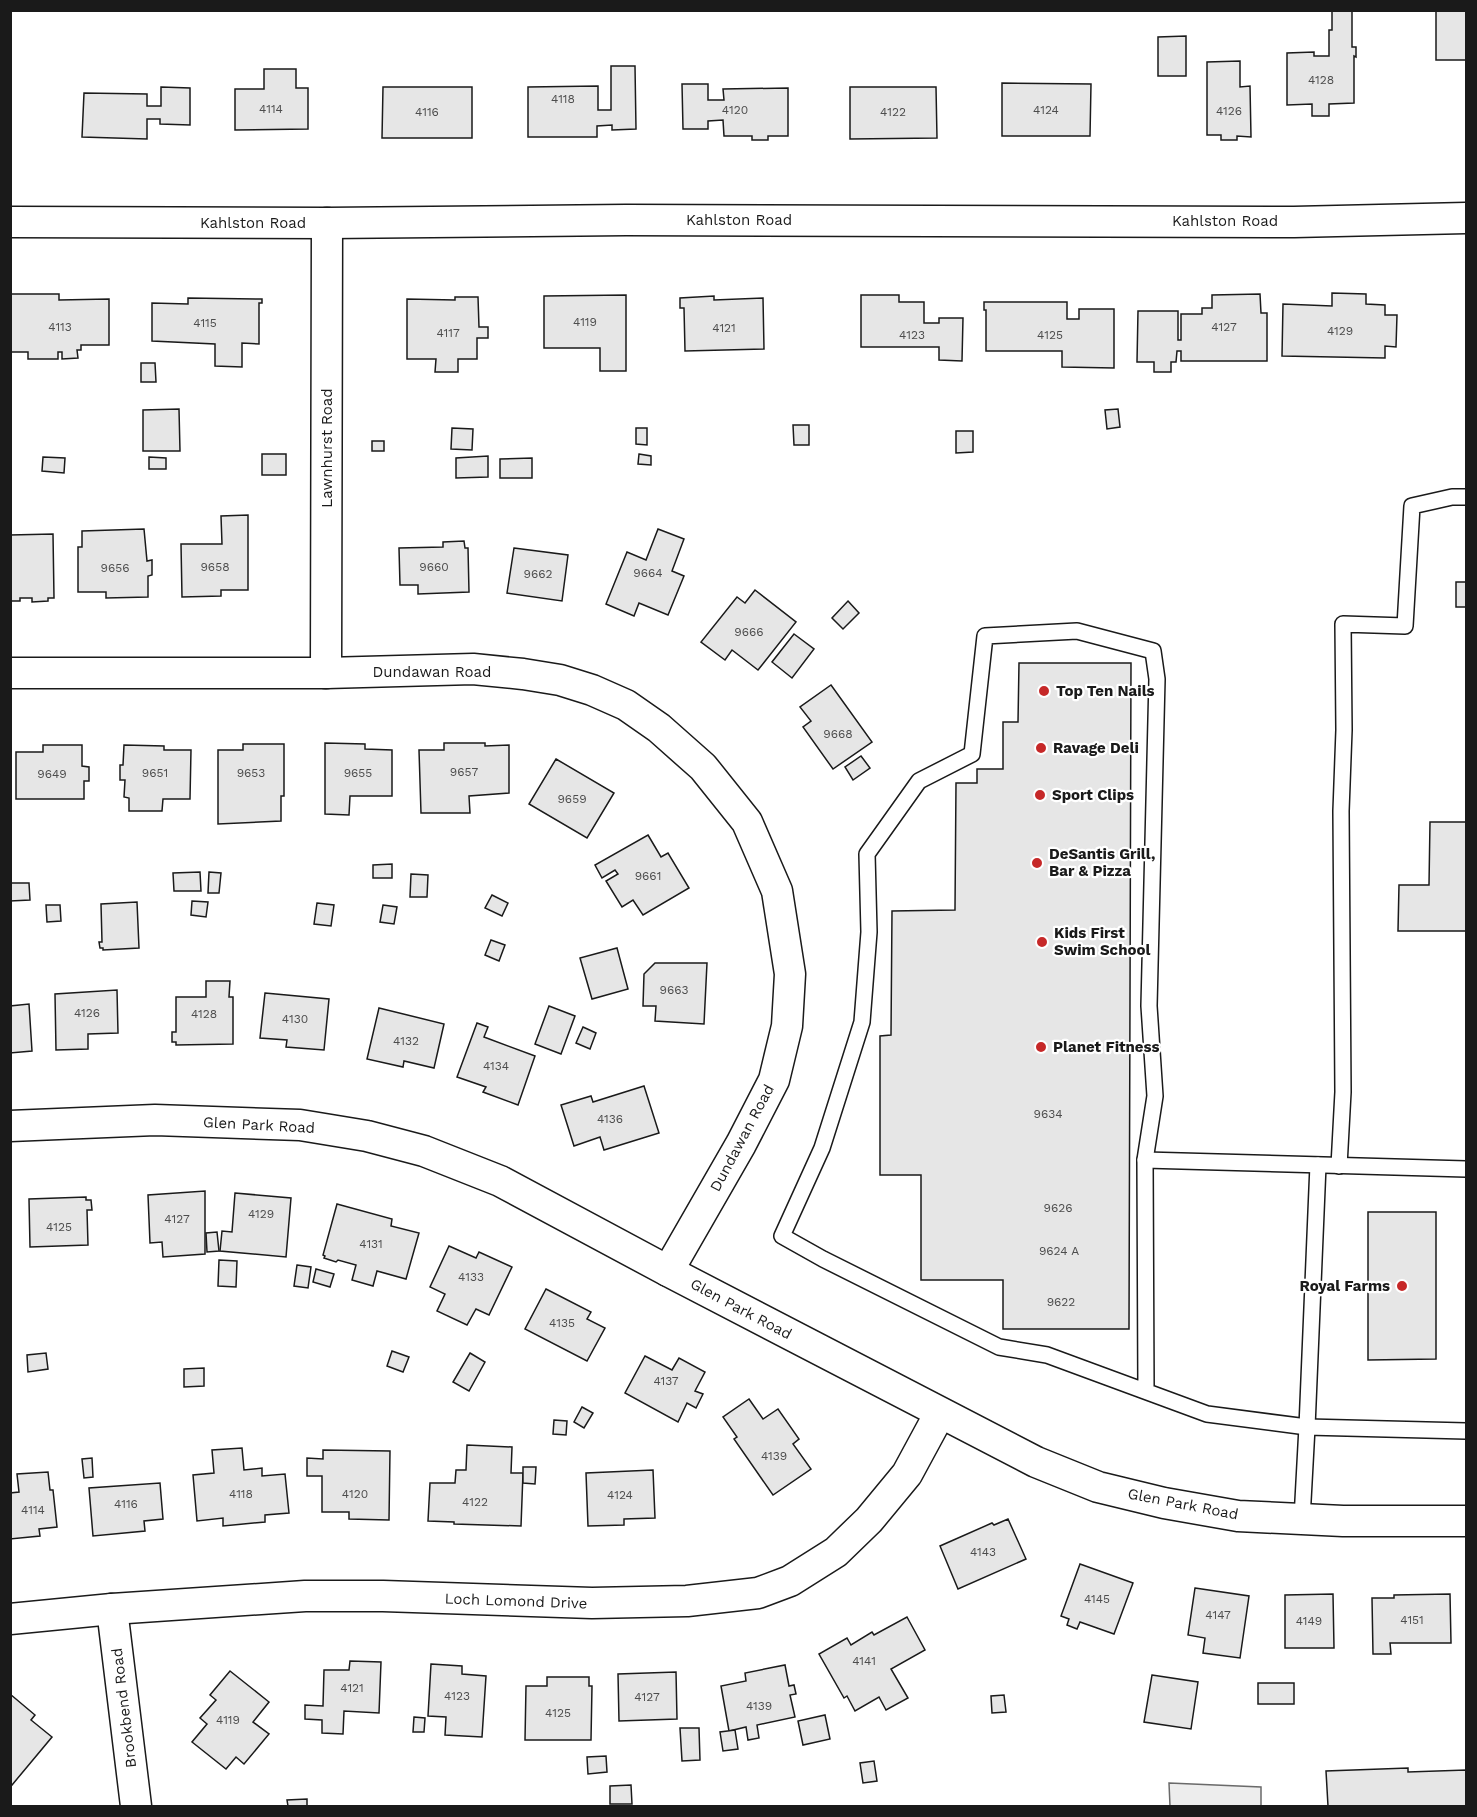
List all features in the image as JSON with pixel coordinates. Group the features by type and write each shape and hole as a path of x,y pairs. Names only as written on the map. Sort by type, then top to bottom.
{"street":[{"name":"Kahlston Road","path":"10,222 327,223 626,220 1294,222 1467,218"},
{"name":"Lawnhurst Road","path":"326,673 327,223"},
{"name":"Dundawan Road","path":"10,673 326,673 473,669 523,674 560,680 592,690 626,705 658,728 703,767 747,822 777,891 790,974 787,1026 774,1080 741,1144 668,1271"},
{"name":"Glen Park Road","path":"10,1126 155,1120 300,1125 367,1136 424,1151 500,1181 940,1413 1036,1462 1098,1487 1164,1503 1238,1516 1343,1521 1467,1521"},
{"name":"Loch Lomond Drive","path":"10,1619 112,1609 305,1596 383,1596 592,1604 687,1601 758,1593 790,1581 827,1558 869,1520 907,1474 940,1413"},
{"name":"Brookbend Road","path":"112,1609 136,1806"}],"lane":[{"path":"1339,1166 1343,1092 1341,822 1344,730 1343,624 1405,626 1412,506 1452,497 1467,497"},
{"path":"1146,1391 1145,1160 1155,1096 1149,1006 1157,679 1153,651 1077,632 985,636 972,754 919,781 867,854 869,932 861,1022 822,1148 782,1236 822,1259 999,1347 1047,1355 1207,1414 1307,1427 1467,1431"},
{"path":"1145,1160 1467,1169"},
{"path":"1302,1519 1318,1165"}],"shaded area":[{"path":"1169,1783 1261,1787 1261,1806 1170,1806"}],"building":[{"path":"1332,10 1352,10 1352,47 1356,47 1354,103 1329,104 1329,116 1312,116 1312,104 1287,105 1287,53 1314,52 1314,56 1329,56"},
{"path":"1436,10 1466,10 1466,60 1436,60"},
{"path":"1186,36 1186,76 1158,76 1158,37"},
{"path":"1240,61 1240,87 1250,86 1251,137 1237,136 1237,140 1221,140 1221,135 1207,135 1207,62"},
{"path":"611,66 635,66 636,129 612,130 612,125 597,126 597,137 528,137 528,87 598,86 598,110 611,110"},
{"path":"264,69 296,69 296,88 308,88 308,129 235,130 235,89 264,89"},
{"path":"1002,83 1091,84 1090,136 1002,136"},
{"path":"682,84 708,84 708,100 724,100 723,89 788,88 788,136 768,136 768,140 752,140 752,136 724,136 723,120 708,121 708,129 683,129"},
{"path":"161,87 190,88 190,125 160,124 160,119 147,119 147,139 82,137 84,93 147,94 147,106 161,106"},
{"path":"383,87 472,87 472,138 382,138"},
{"path":"850,87 936,87 937,138 850,139"},
{"path":"1332,293 1366,294 1366,304 1385,305 1385,315 1397,315 1396,347 1385,346 1385,358 1282,356 1283,304 1332,306"},
{"path":"10,294 59,294 59,300 109,299 109,345 81,345 81,350 77,350 78,358 62,359 62,352 58,352 58,359 28,359 28,352 11,352"},
{"path":"1260,294 1261,313 1267,313 1267,361 1181,361 1181,351 1177,351 1176,362 1171,362 1171,372 1154,372 1154,362 1137,362 1138,311 1178,311 1178,340 1181,340 1181,314 1202,314 1202,308 1212,308 1212,295"},
{"path":"626,295 626,371 600,371 600,348 544,348 544,296"},
{"path":"861,295 899,295 899,302 924,302 924,323 939,323 939,318 963,318 962,361 939,360 939,347 861,347"},
{"path":"714,296 714,300 763,298 764,349 685,351 684,308 680,308 680,298"},
{"path":"455,297 478,297 479,327 488,327 488,338 477,338 477,359 458,359 458,372 435,372 436,359 407,359 407,299 455,300"},
{"path":"188,298 262,299 262,303 259,303 259,344 242,343 242,367 215,366 215,344 152,341 152,303 188,304"},
{"path":"984,302 1067,302 1067,319 1079,319 1079,309 1114,309 1114,368 1062,367 1062,351 986,351"},
{"path":"141,363 155,363 156,382 141,382"},
{"path":"179,409 180,451 143,451 143,410"},
{"path":"1118,409 1120,427 1107,429 1105,410"},
{"path":"793,425 809,425 809,445 794,445"},
{"path":"452,428 473,429 472,450 451,449"},
{"path":"636,428 647,428 647,445 636,444"},
{"path":"956,431 973,431 973,452 956,453"},
{"path":"372,441 384,441 384,451 372,451"},
{"path":"262,454 286,454 286,475 262,475"},
{"path":"639,454 651,456 651,465 638,464"},
{"path":"488,456 488,477 456,478 456,458"},
{"path":"43,457 65,458 64,473 42,471"},
{"path":"149,457 166,458 166,469 149,469"},
{"path":"532,458 532,478 500,478 500,459"},
{"path":"248,515 248,590 221,590 221,596 182,597 181,544 222,544 221,516"},
{"path":"144,529 147,561 152,560 152,575 148,576 148,597 106,598 106,592 78,592 78,547 82,547 82,531"},
{"path":"658,529 684,539 672,571 684,576 668,615 639,603 634,616 606,604 627,552 646,560"},
{"path":"53,534 54,598 48,598 48,601 32,602 32,598 20,598 20,601 10,601 10,535"},
{"path":"464,541 465,548 468,548 469,592 418,594 418,585 400,585 399,548 443,547 443,542"},
{"path":"514,548 568,555 562,601 507,593"},
{"path":"1456,582 1466,582 1466,607 1456,607"},
{"path":"755,590 796,622 758,670 732,650 725,660 701,642 737,597 745,603"},
{"path":"848,601 859,613 843,629 832,618"},
{"path":"794,634 814,649 792,678 772,662"},
{"path":"1019,663 1131,663 1129,1329 1003,1329 1003,1280 921,1280 921,1175 880,1175 880,1036 891,1035 892,911 955,910 956,783 977,783 977,769 1003,769 1003,722 1018,722"},
{"path":"831,685 872,742 833,769 803,727 811,721 800,707"},
{"path":"325,743 365,744 365,749 392,750 392,796 350,796 349,815 325,814"},
{"path":"444,743 509,745 509,793 469,796 470,813 421,813 419,750 444,750"},
{"path":"243,744 284,744 284,796 281,796 281,821 218,824 218,750 243,750"},
{"path":"43,745 82,745 82,766 89,767 89,781 84,781 84,799 16,799 16,752 43,752"},
{"path":"124,745 164,746 164,750 191,750 190,799 163,799 162,811 129,811 129,798 124,797 125,780 120,780"},
{"path":"861,756 870,768 853,780 845,767"},
{"path":"556,759 614,793 587,838 529,804"},
{"path":"1430,822 1466,822 1466,931 1398,931 1399,885 1429,885"},
{"path":"648,835 661,857 668,853 689,888 643,915 633,900 622,907 606,881 618,874 615,870 602,878 595,865"},
{"path":"392,864 392,878 373,878 373,865"},
{"path":"200,872 201,891 174,891 173,873"},
{"path":"209,872 221,873 219,893 208,893"},
{"path":"411,874 428,875 427,897 410,897"},
{"path":"10,883 29,883 30,900 10,901"},
{"path":"492,895 508,903 502,916 485,908"},
{"path":"192,901 208,902 206,917 191,915"},
{"path":"137,902 139,948 103,950 100,948 99,942 102,942 101,904"},
{"path":"317,903 334,905 331,926 314,924"},
{"path":"46,905 60,905 61,921 47,922"},
{"path":"383,905 397,907 394,924 380,922"},
{"path":"491,940 505,945 499,961 485,955"},
{"path":"617,948 628,989 592,999 580,958"},
{"path":"655,963 707,963 704,1024 655,1021 656,1006 643,1006 644,974"},
{"path":"206,981 230,981 229,997 233,997 233,1044 176,1045 176,1042 172,1042 172,1032 176,1032 176,997 206,997"},
{"path":"117,990 118,1033 88,1034 88,1049 56,1050 55,994"},
{"path":"265,993 329,999 324,1050 286,1047 287,1040 260,1038"},
{"path":"29,1004 32,1051 10,1053 10,1006"},
{"path":"549,1006 575,1016 561,1054 535,1044"},
{"path":"379,1008 444,1024 434,1068 404,1061 403,1067 367,1059"},
{"path":"477,1023 488,1027 484,1037 535,1056 518,1105 483,1092 486,1087 457,1077"},
{"path":"583,1027 596,1033 590,1049 576,1043"},
{"path":"644,1086 659,1133 604,1150 600,1137 574,1146 561,1105 591,1096 593,1102"},
{"path":"205,1191 205,1254 163,1257 162,1242 150,1243 148,1195"},
{"path":"235,1193 291,1198 286,1257 220,1251 222,1231 232,1232"},
{"path":"86,1197 86,1200 91,1200 92,1210 87,1210 88,1245 30,1247 29,1199"},
{"path":"337,1204 392,1219 391,1226 419,1233 406,1279 377,1271 373,1286 352,1280 356,1265 324,1258"},
{"name":"Royal Farms","path":"1368,1212 1436,1212 1436,1359 1368,1360"},
{"path":"217,1232 219,1251 207,1252 206,1233"},
{"path":"449,1246 476,1258 479,1252 512,1267 489,1315 476,1309 467,1325 437,1311 445,1294 430,1287"},
{"path":"219,1260 237,1261 236,1287 218,1286"},
{"path":"297,1265 311,1267 308,1288 294,1286"},
{"path":"316,1269 334,1274 330,1287 313,1282"},
{"path":"546,1289 591,1312 587,1319 605,1328 587,1361 525,1329"},
{"path":"392,1351 409,1357 403,1372 387,1366"},
{"path":"46,1353 48,1369 28,1372 27,1355"},
{"path":"470,1353 485,1362 469,1391 453,1382"},
{"path":"645,1356 672,1370 679,1358 705,1372 695,1391 703,1394 696,1408 687,1403 678,1422 625,1393"},
{"path":"204,1368 204,1386 184,1387 184,1369"},
{"path":"749,1399 763,1419 778,1409 799,1439 793,1444 811,1469 773,1495 734,1439 737,1437 723,1417"},
{"path":"582,1407 593,1413 584,1428 574,1422"},
{"path":"554,1420 567,1421 566,1435 553,1434"},
{"path":"467,1445 512,1447 511,1473 523,1473 521,1526 428,1521 430,1483 455,1483 456,1470 466,1470"},
{"path":"242,1448 244,1470 262,1468 262,1476 285,1474 289,1513 265,1515 265,1522 223,1526 223,1518 197,1521 193,1475 214,1473 212,1450"},
{"path":"323,1450 390,1451 389,1520 349,1519 349,1512 322,1512 322,1476 307,1476 307,1458 323,1459"},
{"path":"92,1458 93,1477 84,1478 82,1459"},
{"path":"523,1467 536,1467 535,1484 523,1483"},
{"path":"653,1470 655,1518 624,1519 624,1525 588,1526 586,1473"},
{"path":"48,1472 50,1490 53,1490 57,1527 39,1529 40,1536 10,1539 10,1493 19,1492 17,1474"},
{"path":"160,1483 163,1519 144,1521 145,1531 93,1536 89,1488"},
{"path":"1008,1519 1026,1559 958,1589 940,1546 992,1523 994,1525"},
{"path":"1080,1564 1133,1583 1114,1634 1080,1622 1077,1629 1067,1625 1069,1619 1061,1616"},
{"path":"1195,1588 1249,1596 1240,1658 1203,1653 1205,1638 1188,1635"},
{"path":"1333,1594 1334,1648 1285,1648 1285,1595"},
{"path":"1450,1594 1451,1643 1390,1643 1391,1654 1373,1654 1372,1598 1394,1598 1394,1595"},
{"path":"907,1617 925,1650 891,1669 908,1698 886,1710 879,1697 855,1711 847,1696 844,1698 819,1654 847,1638 851,1645 872,1632 874,1635"},
{"path":"350,1661 381,1662 379,1713 344,1711 343,1734 322,1733 322,1720 305,1719 305,1705 323,1706 324,1670 349,1670"},
{"path":"431,1664 462,1666 462,1674 486,1676 482,1737 445,1735 446,1717 428,1716"},
{"path":"785,1665 789,1686 794,1685 796,1694 790,1695 795,1717 757,1725 759,1738 748,1740 746,1727 729,1731 721,1686 746,1681 745,1673"},
{"path":"230,1671 269,1702 253,1722 269,1734 244,1764 236,1757 226,1769 192,1742 207,1724 200,1718 216,1700 210,1695"},
{"path":"676,1672 677,1719 619,1721 618,1674"},
{"path":"1152,1675 1198,1682 1191,1729 1144,1722"},
{"path":"547,1677 589,1677 589,1686 592,1686 591,1740 525,1740 526,1686 547,1686"},
{"path":"1258,1683 1294,1683 1294,1704 1258,1704"},
{"path":"10,1694 35,1715 31,1720 52,1737 12,1785 10,1784"},
{"path":"1004,1695 1006,1712 992,1713 991,1696"},
{"path":"825,1715 830,1739 803,1745 798,1721"},
{"path":"414,1717 425,1718 424,1732 413,1732"},
{"path":"680,1728 699,1728 700,1760 682,1761"},
{"path":"735,1730 738,1749 723,1751 720,1732"},
{"path":"606,1756 607,1772 588,1774 587,1757"},
{"path":"874,1761 877,1781 863,1783 860,1763"},
{"path":"1408,1768 1408,1772 1466,1770 1466,1806 1328,1806 1326,1771"},
{"path":"631,1785 632,1804 610,1804 610,1786"},
{"path":"307,1799 307,1806 288,1806 287,1800"}],"place":[{"name":"Top Ten Nails","path":"1044,691"},
{"name":"Ravage Deli","path":"1041,748"},
{"name":"Sport Clips","path":"1040,795"},
{"name":"DeSantis Grill, Bar & Pizza","path":"1037,863"},
{"name":"Kids First Swim School","path":"1042,942"},
{"name":"Planet Fitness","path":"1041,1047"},
{"name":"Royal Farms","path":"1402,1286"}]}
